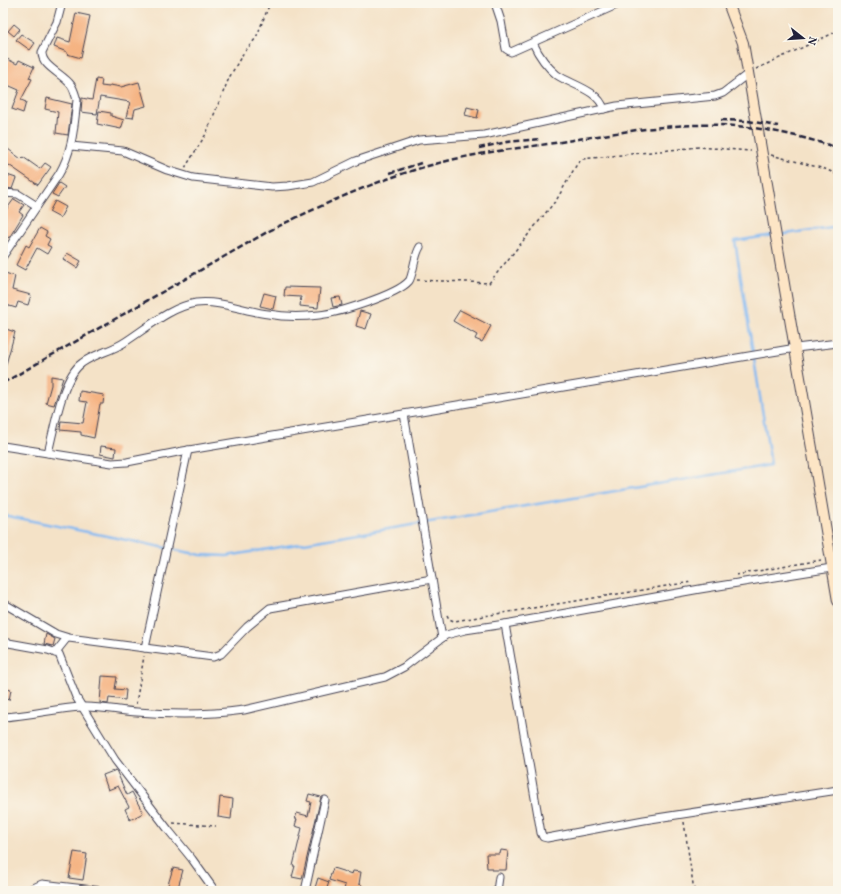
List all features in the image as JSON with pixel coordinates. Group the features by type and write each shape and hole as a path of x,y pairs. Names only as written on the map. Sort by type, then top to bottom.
{"street":[{"path":"3,256 63,167 71,146 77,100 70,83 45,61 42,56 62,3"},
{"path":"495,3 501,21 506,49 510,52 621,3"},
{"path":"728,3 740,32 749,73 761,153 834,564 838,601"},
{"path":"533,43 542,60 548,66 558,75 599,99 604,109"},
{"path":"71,146 124,151 181,175 206,181 272,187 300,185 320,179 356,161 379,152 419,140 484,134 604,109 669,100 702,99 723,94 749,73"},
{"path":"3,193 18,194 37,206"},
{"path":"48,453 65,391 77,367 82,362 111,351 150,325 180,308 194,303 212,303 268,314 318,315 366,303 393,291 410,280 415,256 420,247"},
{"path":"3,446 112,463 127,462 188,450 796,348 838,343"},
{"path":"404,414 442,638"},
{"path":"145,648 188,450"},
{"path":"3,717 23,716 82,707 135,712 224,713 258,708 385,677 404,668 442,638 465,630 834,564"},
{"path":"3,603 56,634 67,638 213,658 221,654 248,627 270,608 432,579"},
{"path":"505,624 529,769 543,837 547,838 683,814 838,790"},
{"path":"55,652 67,638"},
{"path":"3,642 55,652 62,660 72,687 82,707 115,760 215,891"},
{"path":"305,891 325,800"},
{"path":"497,891 499,877"},
{"path":"27,891 42,884 102,891"}],"path":[{"path":"181,175 206,134 229,78 260,29 270,3"},
{"path":"749,73 838,31"},
{"path":"410,280 490,283 557,199 577,164 582,159 699,147 761,153 803,163 838,175"},
{"path":"732,575 834,564"},
{"path":"446,613 449,619 454,621 695,581"},
{"path":"135,712 145,648"},
{"path":"683,814 694,891"},
{"path":"164,825 174,823 216,826"}],"building":[{"path":"76,13 90,16 81,58 67,54 67,52 54,47 57,38 70,42"},
{"path":"14,24 20,29 14,36 8,31"},
{"path":"21,34 35,43 30,50 16,40"},
{"path":"3,57 17,64 19,60 34,67 29,78 32,79 21,100 26,102 23,113 12,109 19,90 3,83"},
{"path":"96,79 102,80 101,86 109,87 110,85 121,87 139,82 146,106 135,109 133,118 126,117 130,102 100,97 97,114 81,112 82,98 92,100"},
{"path":"47,98 72,104 68,135 56,133 58,112 45,109"},
{"path":"467,107 479,110 477,118 465,115"},
{"path":"99,111 111,113 111,116 124,120 121,129 97,124"},
{"path":"8,149 21,159 23,157 40,169 45,163 51,167 38,185 3,161 3,156"},
{"path":"7,175 16,178 12,189 3,187"},
{"path":"59,183 65,187 58,197 52,194"},
{"path":"14,199 24,205 19,212 23,215 9,238 3,233 3,214"},
{"path":"55,201 66,207 60,218 49,212"},
{"path":"40,228 47,232 45,236 50,239 47,245 51,247 47,254 37,248 25,270 16,265 26,245 29,247"},
{"path":"67,253 81,261 77,268 63,259"},
{"path":"5,273 15,276 12,290 31,295 28,305 18,302 16,308 3,304"},
{"path":"285,287 320,288 318,308 300,306 301,297 284,296"},
{"path":"264,293 276,296 273,309 260,306"},
{"path":"340,297 342,305 333,307 331,298"},
{"path":"460,310 491,326 482,342 475,339 477,335 453,321"},
{"path":"360,311 371,314 366,329 356,326"},
{"path":"3,328 15,332 5,368 3,367"},
{"path":"51,376 63,378 54,405 46,403 51,385"},
{"path":"80,391 104,395 103,404 100,404 94,438 81,435 81,432 60,430 61,421 83,423 87,402 79,401"},
{"path":"101,446 116,448 115,457 100,454"},
{"path":"46,634 55,639 53,646 44,644"},
{"path":"102,676 117,677 115,689 126,690 125,700 109,698 108,704 100,703"},
{"path":"3,688 11,690 9,700 3,698"},
{"path":"116,770 127,795 132,792 143,813 130,820 125,809 129,807 118,786 108,790 103,775"},
{"path":"309,794 321,797 302,879 292,877 295,866 293,866 302,828 295,826 297,819 295,819 297,813 308,816 311,802 307,801"},
{"path":"220,797 233,799 231,819 218,817"},
{"path":"501,850 508,851 506,870 491,870 491,868 487,868 486,854 500,854"},
{"path":"74,852 87,854 83,880 69,878"},
{"path":"173,868 183,870 177,891 167,888"},
{"path":"333,868 352,874 353,871 361,872 359,884 362,885 361,891 344,891 345,885 329,880"},
{"path":"318,878 329,882 326,891 314,891"}],"waterway":[{"path":"779,235 838,226"},
{"path":"3,515 201,555 227,556 771,465 735,241 774,235"}],"railway":[{"path":"721,120 748,121 778,126"},
{"path":"3,383 269,231 362,188 435,164 487,153 615,133 696,125 750,127 803,138 838,148"},
{"path":"479,148 507,142 540,139"},
{"path":"390,173 421,163"}]}
